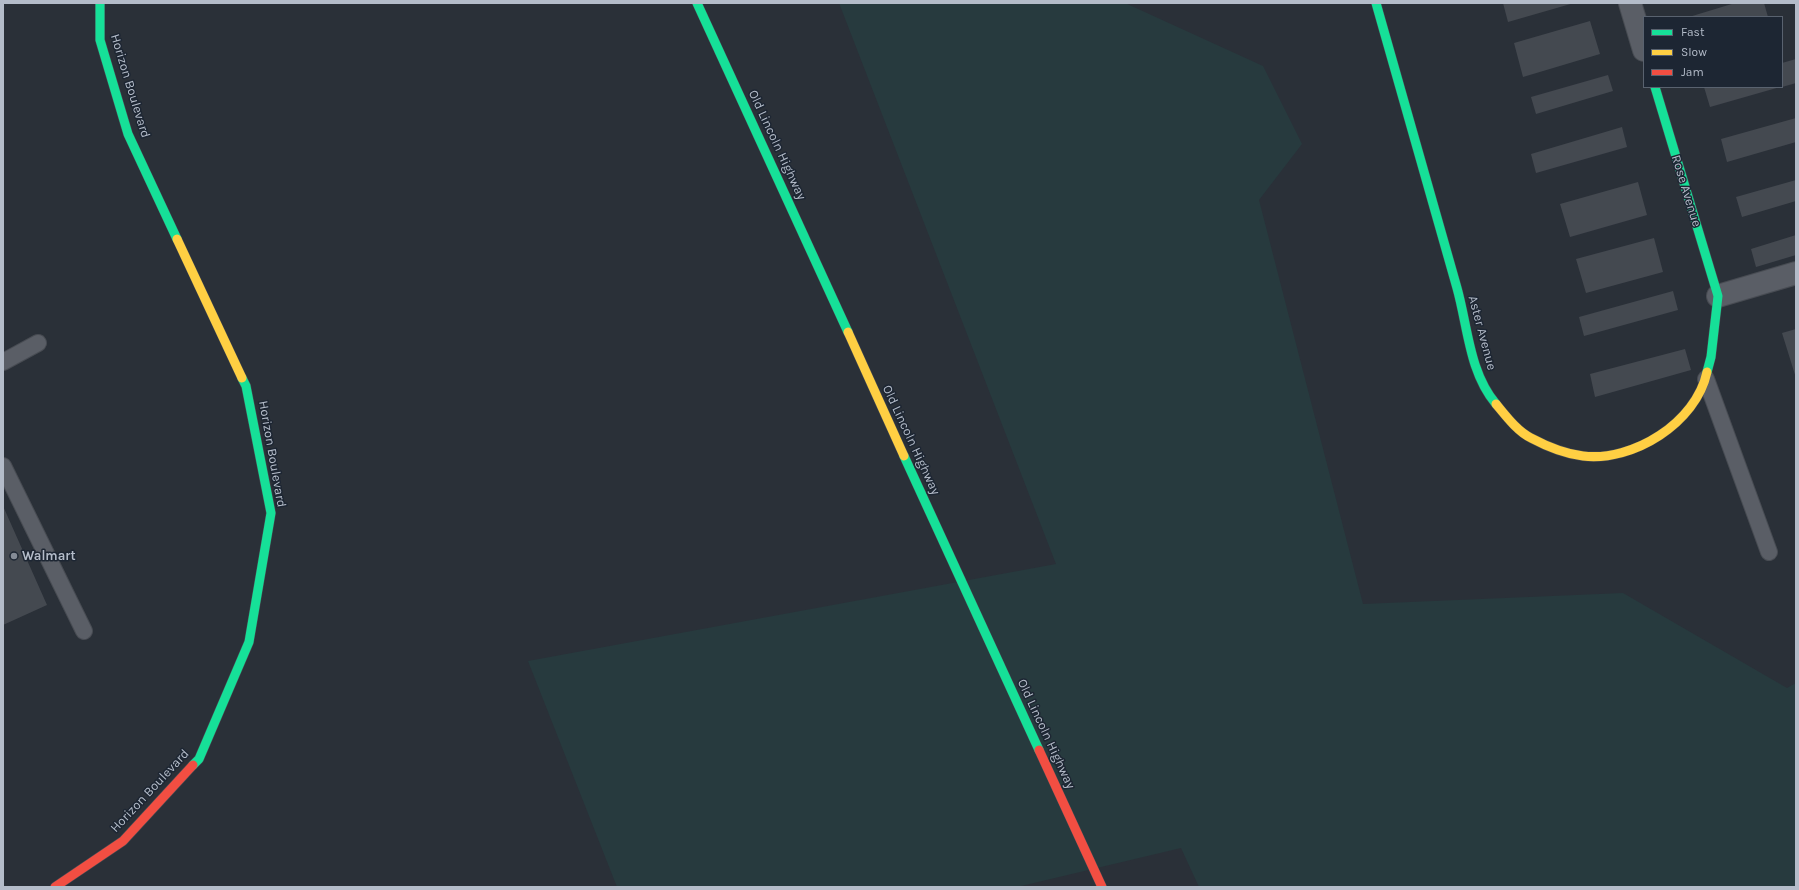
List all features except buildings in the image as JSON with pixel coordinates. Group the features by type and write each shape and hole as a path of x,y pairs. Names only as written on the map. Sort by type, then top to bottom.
{"street":[{"name":"Horizon Boulevard","path":"55,887 124,841 199,759 249,642 271,513 246,386 128,134 100,40 100,3"},
{"name":"Old Lincoln Highway","path":"697,3 1102,887"},
{"name":"Aster Avenue","path":"1376,3 1458,294 1475,367 1489,396 1512,424 1530,438 1566,452 1584,456 1617,454 1644,445 1670,429 1689,410 1706,379 1711,357 1718,296"},
{"path":"1630,3 1643,47"},
{"name":"Rose Avenue","path":"1655,88 1718,296"},
{"path":"1718,296 1796,273"}],"lane":[{"path":"3,362 38,343"},
{"path":"1706,379 1769,552"},
{"path":"3,466 84,631"}],"green space":[{"path":"839,3 1125,3 1263,66 1302,144 1259,200 1363,604 1623,593 1787,688 1796,683 1796,887 1199,887 1181,848 1017,887 617,887 528,661 1056,564"}],"traffic: fast":[{"path":"100,3 100,40 128,134 177,239"},
{"path":"697,3 848,332"},
{"path":"1376,3 1457,288 1470,349 1480,378 1496,404"},
{"path":"1655,88 1718,296 1711,357 1707,372"},
{"path":"193,765 199,759 249,642 271,513 246,386 242,378"},
{"path":"904,456 1039,750"}],"traffic: slow":[{"path":"177,239 242,378"},
{"path":"848,332 904,456"},
{"path":"1496,404 1516,427 1526,435 1556,449 1583,456 1602,456 1622,453 1641,446 1660,435 1676,423 1690,407 1701,390 1707,372"}],"traffic: jam":[{"path":"1039,750 1102,887"},
{"path":"55,887 123,841 193,765"}],"place":[{"name":"Walmart","path":"14,556"}]}
